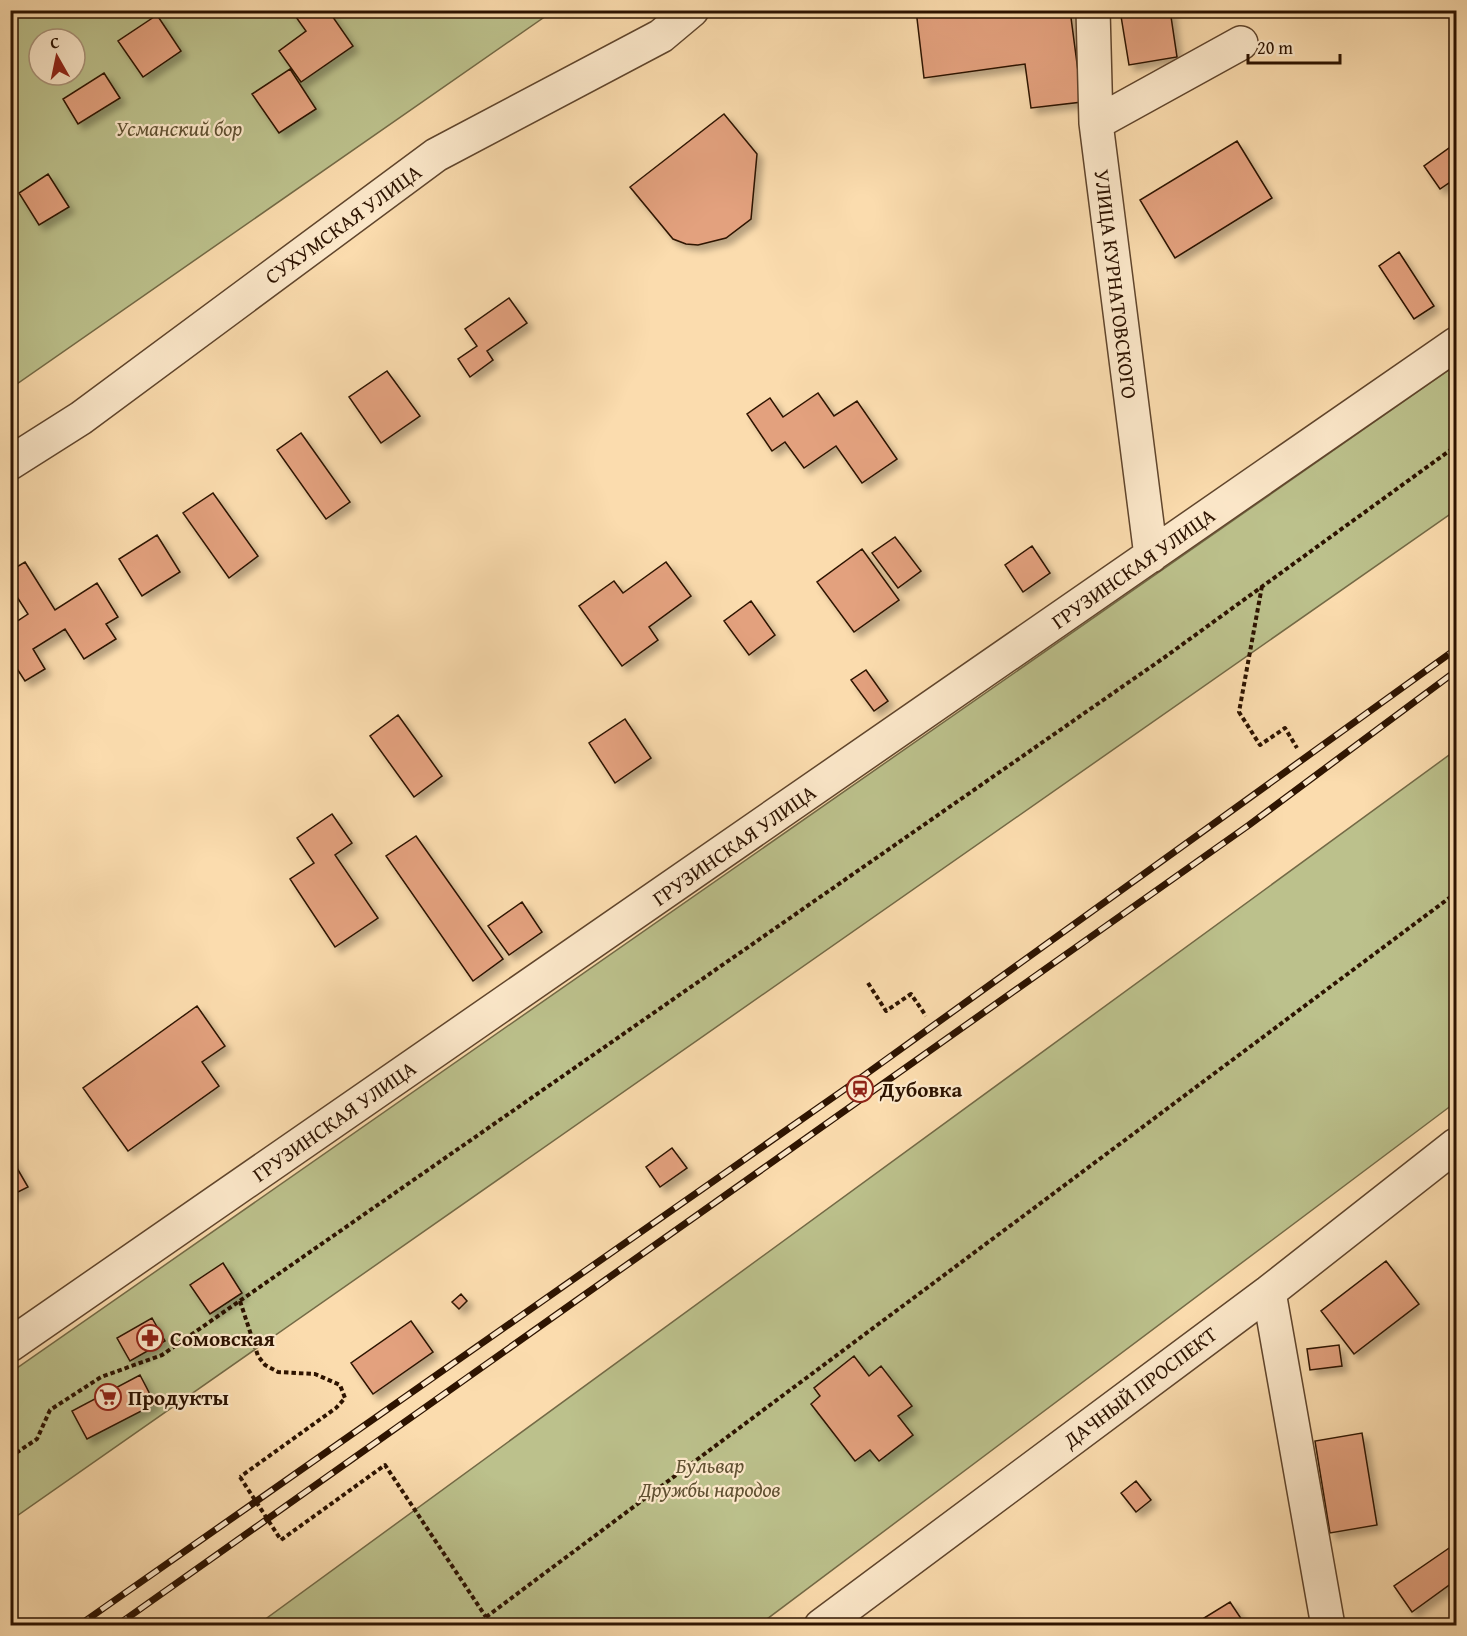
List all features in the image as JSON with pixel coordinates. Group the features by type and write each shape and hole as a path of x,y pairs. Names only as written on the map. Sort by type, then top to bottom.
{"street":[{"name":"СУХУМСКАЯ УЛИЦА","path":"10,463 81,418 436,155 661,36 692,10"},
{"name":"УЛИЦА КУРНАТОВСКОГО","path":"1093,10 1096,123 1151,556"},
{"path":"1096,123 1241,43"},
{"name":"ГРУЗИНСКАЯ УЛИЦА","path":"10,1345 1456,344"},
{"name":"ДАЧНЫЙ ПРОСПЕКТ","path":"821,1626 1269,1292 1456,1145"},
{"path":"1269,1292 1328,1626"}],"path":[{"path":"10,1457 37,1439 50,1410 101,1377 162,1355 1165,657 1456,446"},
{"path":"1262,586 1239,712 1260,745 1285,728 1297,748"},
{"path":"474,1626 1456,893"},
{"path":"868,983 886,1011 911,994 926,1016"},
{"path":"240,1301 258,1356 265,1365 278,1372 315,1374 327,1378 340,1385 345,1398 336,1408 240,1477 281,1540 385,1465 486,1617"}],"green space":[{"name":"Усманский бор","path":"11,11 553,11 11,388"},
{"path":"1456,365 1456,510 11,1520 10,1373"},
{"name":"Бульвар Дружбы народов","path":"1456,750 1456,1102 759,1625 256,1626"}],"building":[{"path":"291,10 328,10 353,46 301,82 279,51 306,31"},
{"path":"916,10 1070,10 1082,102 1031,108 1025,64 924,78"},
{"path":"1120,10 1170,10 1177,57 1129,65"},
{"path":"157,15 181,51 143,77 118,41"},
{"path":"290,69 316,109 279,133 252,94"},
{"path":"104,73 120,98 78,124 63,99 82,87 87,87 87,84"},
{"path":"724,114 757,154 751,219 726,238 698,245 686,244 673,239 630,187"},
{"path":"1237,141 1272,198 1175,258 1140,200"},
{"path":"1456,143 1456,178 1440,189 1424,166"},
{"path":"48,174 69,207 39,225 19,193"},
{"path":"1399,252 1434,306 1414,319 1379,266"},
{"path":"509,298 527,323 487,351 493,360 470,377 458,359 477,346 465,329"},
{"path":"387,371 420,416 381,443 349,397"},
{"path":"818,393 834,416 857,401 897,459 862,483 836,446 804,468 785,442 772,451 747,414 770,398 783,417"},
{"path":"301,433 350,502 326,519 277,450"},
{"path":"213,493 258,556 229,578 183,513"},
{"path":"157,535 180,572 142,596 119,559"},
{"path":"895,537 921,571 898,588 872,553"},
{"path":"1032,546 1050,573 1023,592 1005,565"},
{"path":"862,549 899,600 854,632 817,582"},
{"path":"25,562 55,610 97,583 118,617 106,624 116,639 84,659 65,629 33,649 45,669 25,681 10,658 10,626 28,614 10,586 10,571"},
{"path":"666,562 691,596 649,627 658,640 622,666 579,606 614,581 623,593"},
{"path":"751,601 775,635 749,655 724,621"},
{"path":"866,670 888,701 874,711 851,680"},
{"path":"398,715 442,776 414,797 370,736"},
{"path":"625,719 651,758 615,783 589,743"},
{"path":"332,814 352,843 335,855 378,918 335,947 290,879 314,863 297,838"},
{"path":"416,836 503,959 473,981 386,856"},
{"path":"522,902 542,932 509,955 488,926"},
{"path":"197,1006 225,1046 202,1062 219,1086 128,1151 83,1088"},
{"path":"672,1148 687,1168 660,1187 646,1167"},
{"path":"10,1156 28,1187 10,1196"},
{"path":"1386,1261 1419,1304 1354,1354 1321,1311"},
{"path":"223,1263 242,1293 210,1314 190,1285"},
{"path":"461,1294 467,1301 459,1309 452,1302"},
{"path":"152,1318 165,1341 130,1361 117,1338"},
{"path":"411,1321 433,1352 373,1394 351,1363"},
{"path":"1339,1345 1342,1366 1310,1370 1307,1349"},
{"path":"854,1356 869,1376 881,1366 912,1406 898,1416 913,1435 879,1461 870,1450 855,1461 811,1404 820,1396 814,1388"},
{"path":"140,1375 155,1404 87,1439 72,1411"},
{"path":"1362,1433 1377,1525 1330,1533 1315,1441"},
{"path":"1136,1481 1151,1500 1136,1512 1121,1493"},
{"path":"1455,1544 1456,1580 1412,1612 1394,1586"},
{"path":"1230,1602 1246,1626 1209,1626 1204,1618"}],"railway":[{"path":"78,1626 855,1082 1456,649"},
{"path":"116,1626 1249,825 1456,671"}],"place":[{"name":"Дубовка","path":"860,1089"},
{"name":"Сомовская","path":"150,1338"},
{"name":"Продукты","path":"108,1397"}]}
